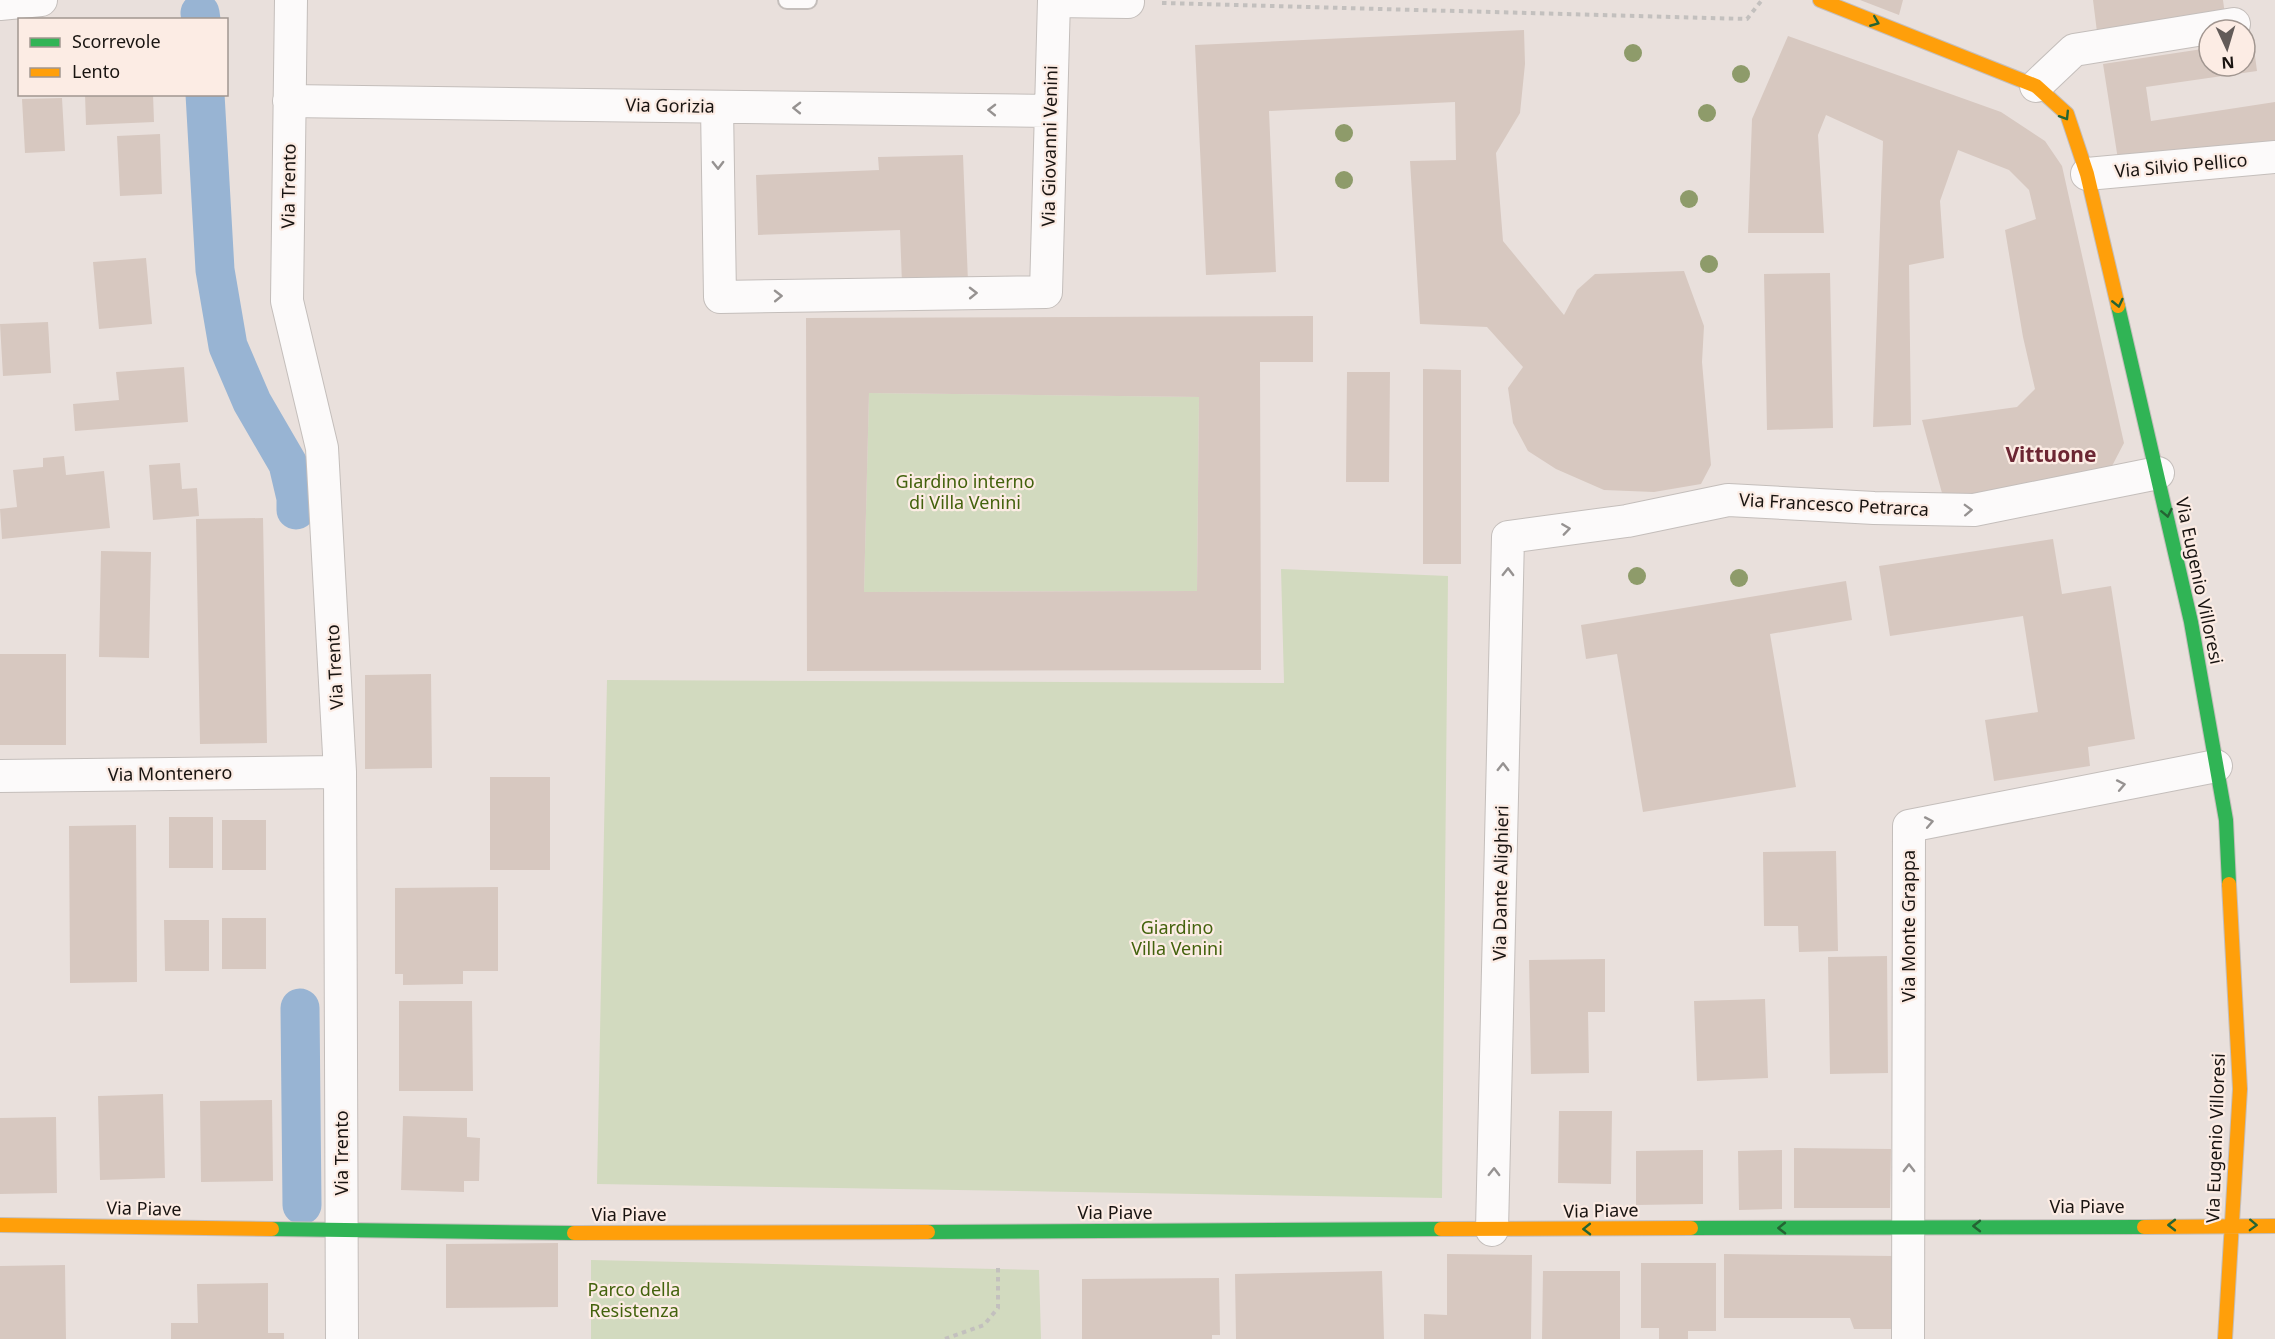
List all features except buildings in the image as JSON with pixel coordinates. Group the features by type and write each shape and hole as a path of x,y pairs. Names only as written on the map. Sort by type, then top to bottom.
{"street":[{"path":"0,4 41,0"},
{"name":"Via Trento","path":"291,0 287,301 322,448 340,772 342,1339"},
{"path":"1054,0 1128,2"},
{"name":"Via Giovanni Venini","path":"717,107 720,297 1046,292 1054,0"},
{"name":"Via Eugenio Villoresi","path":"1820,0 2036,86 2067,114 2087,174 2191,622 2226,820 2240,1089 2224,1339"},
{"path":"2036,86 2074,50 2197,30"},
{"name":"Via Gorizia","path":"290,101 1050,111"},
{"name":"Via Silvio Pellico","path":"2087,174 2275,158"},
{"name":"Via Francesco Petrarca","path":"1508,537 1627,521 1728,500 1874,508 1974,510 2158,472"},
{"name":"Via Dante Alighieri","path":"1492,1230 1508,537"},
{"name":"Via Monte Grappa","path":"1908,1339 1909,826 2216,766"},
{"name":"Via Montenero","path":"0,776 340,772"},
{"name":"Via Piave","path":"0,1225 585,1233 1492,1230 2231,1224 2275,1226"}],"lane":[{"path":"787,0 808,0"}],"path":[{"path":"1128,2 1747,19 1762,0"},
{"path":"945,1339 984,1325 998,1308 1000,1232"}],"green space":[{"name":"Giardino interno di Villa Venini","path":"869,393 1199,397 1197,591 864,592"},
{"name":"Giardino Villa Venini","path":"1281,569 1448,576 1442,1198 597,1184 607,680 1284,683"},
{"name":"Parco della Resistenza","path":"591,1260 1039,1270 1041,1339 591,1339"}],"waterway":[{"path":"200,13 201,18"},
{"path":"205,96 215,270 228,346 252,402 288,464 296,498 296,510"},
{"path":"300,1008 302,1205"}],"traffic: fast":[{"path":"2118,306 2191,622 2226,820 2229,884"},
{"path":"1691,1228 2144,1227"},
{"path":"272,1229 574,1233"},
{"path":"928,1232 1441,1229"}],"traffic: slow":[{"path":"1820,0 2036,86 2067,114 2087,174 2118,306"},
{"path":"2225,1339 2240,1089 2229,884"},
{"path":"0,1225 272,1229"},
{"path":"2144,1227 2275,1226"},
{"path":"1441,1229 1691,1228"},
{"path":"574,1233 928,1232"}],"district":[{"name":"Vittuone","path":"2051,455"}]}
